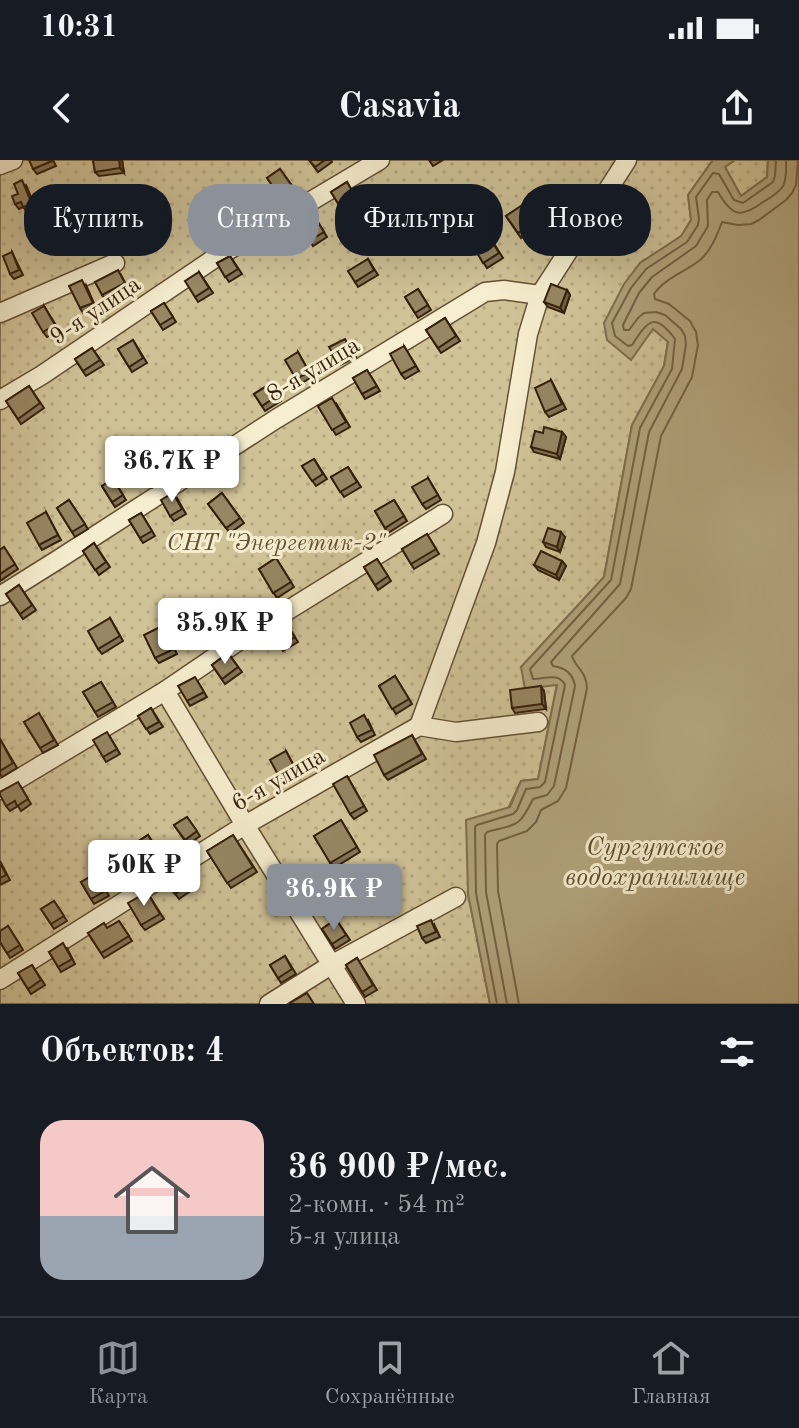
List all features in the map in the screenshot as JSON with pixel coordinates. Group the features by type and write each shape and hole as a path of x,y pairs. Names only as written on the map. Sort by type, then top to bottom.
{"street":[{"path":"0,165 13,160"},
{"name":"9-я улица","path":"0,400 212,260 380,160"},
{"path":"538,722 456,732 419,726 490,528 505,472 528,334 540,295 627,160"},
{"path":"0,313 115,263"},
{"name":"8-я улица","path":"0,596 276,419 485,292 504,290 540,295"},
{"path":"0,790 165,691 253,631 443,514"},
{"path":"165,691 356,1004"},
{"name":"6-я улица","path":"0,980 245,825 419,726"},
{"path":"269,1004 331,965 456,897"}],"green space":[{"name":"СHТ \"Энергетик-2\"","path":"0,160 713,160 688,195 691,220 681,237 640,263 652,328 668,341 664,366 632,425 604,577 521,667 557,684 538,779 521,781 468,894 490,1004 0,1004"},
{"path":"735,160 768,160 767,177 741,196 725,167"}],"water":[{"name":"Сургутское водохранилище","path":"713,160 735,160 725,167 741,196 767,177 768,160 799,160 799,1004 490,1004 468,894 466,820 510,807 521,781 538,779 557,685 525,689 521,667 604,577 632,425 664,366 668,342 653,329 631,360 607,340 604,323 624,284 640,263 681,236 691,220 688,195"}],"building":[{"path":"29,160 52,160 52,161 33,169"},
{"path":"93,160 119,160 120,168 95,172"},
{"path":"309,160 325,160 315,167"},
{"path":"280,169 291,184 271,184 267,178"},
{"path":"22,180 24,207 21,202 15,204 12,196 18,194 14,184"},
{"path":"519,207 519,232 518,233 506,216"},
{"path":"12,252 19,270 10,274 3,256"},
{"path":"230,256 238,269 225,277 217,263"},
{"path":"479,256 494,256 483,263"},
{"path":"368,259 374,270 355,282 348,271"},
{"path":"118,270 125,283 102,295 95,282"},
{"path":"199,272 209,288 195,297 185,281"},
{"path":"82,280 93,303 80,308 69,286"},
{"path":"551,284 567,290 560,308 544,302"},
{"path":"418,289 428,305 415,313 405,297"},
{"path":"164,303 173,317 160,325 151,311"},
{"path":"44,306 55,325 43,332 32,313"},
{"path":"445,318 456,336 438,348 426,330"},
{"path":"345,339 352,352 337,360 329,347"},
{"path":"133,340 143,358 129,367 118,349"},
{"path":"404,346 416,366 401,374 390,354"},
{"path":"92,348 100,360 83,371 75,359"},
{"path":"298,352 309,372 296,379 285,360"},
{"path":"367,370 377,386 362,394 353,378"},
{"path":"551,380 562,404 545,412 535,388"},
{"path":"270,384 277,396 262,406 254,394"},
{"path":"29,386 40,403 18,419 6,401"},
{"path":"332,398 346,422 332,430 318,406"},
{"path":"544,427 562,432 557,454 531,447 535,431 543,433"},
{"path":"151,457 162,475 148,483 137,465"},
{"path":"314,459 323,474 312,481 302,466"},
{"path":"348,467 357,482 340,492 331,477"},
{"path":"428,478 438,495 422,504 412,487"},
{"path":"113,479 123,495 112,502 102,486"},
{"path":"173,493 182,509 170,516 161,500"},
{"path":"222,493 240,518 226,528 208,504"},
{"path":"69,500 85,524 72,532 57,508"},
{"path":"394,500 404,516 385,528 375,511"},
{"path":"46,512 58,535 39,545 27,523"},
{"path":"141,513 152,531 140,538 129,520"},
{"path":"548,528 561,532 557,547 543,542"},
{"path":"427,534 436,549 411,564 402,549"},
{"path":"94,543 106,562 95,570 83,551"},
{"path":"4,547 15,564 0,574 0,550"},
{"path":"541,551 562,561 556,575 534,565"},
{"path":"276,558 291,582 273,593 259,569"},
{"path":"377,559 388,576 375,585 364,567"},
{"path":"19,585 32,605 20,614 6,594"},
{"path":"282,617 295,637 280,646 267,627"},
{"path":"110,618 120,636 98,649 88,631"},
{"path":"162,626 174,649 155,658 144,635"},
{"path":"228,653 238,667 222,679 212,665"},
{"path":"395,676 409,699 392,709 379,686"},
{"path":"195,677 204,692 187,701 178,686"},
{"path":"101,682 113,702 95,712 83,692"},
{"path":"541,686 542,704 512,708 510,690"},
{"path":"151,708 159,722 146,729 138,716"},
{"path":"39,713 54,740 40,748 24,722"},
{"path":"364,715 372,730 357,737 350,723"},
{"path":"107,732 117,749 103,757 93,740"},
{"path":"412,735 422,754 384,775 374,755"},
{"path":"0,739 13,763 0,771"},
{"path":"286,751 297,772 281,780 270,760"},
{"path":"347,776 364,806 350,814 333,784"},
{"path":"18,782 28,799 17,806 15,801 6,806 0,792"},
{"path":"187,817 197,831 185,840 174,825"},
{"path":"341,820 357,847 330,863 314,836"},
{"path":"148,835 161,856 141,869 128,848"},
{"path":"233,835 253,867 227,883 207,851"},
{"path":"0,862 6,875 0,878"},
{"path":"178,871 188,885 175,894 165,880"},
{"path":"95,874 105,891 91,899 81,882"},
{"path":"147,892 160,914 141,925 128,903"},
{"path":"54,901 64,916 51,924 41,909"},
{"path":"336,919 346,935 332,944 322,929"},
{"path":"431,920 436,932 422,938 417,926"},
{"path":"119,921 129,936 101,953 88,933 104,923 107,928"},
{"path":"8,926 20,945 7,953 0,942 0,931"},
{"path":"63,943 72,959 58,967 49,952"},
{"path":"285,956 292,969 278,978 270,965"},
{"path":"357,958 373,985 362,992 346,965"},
{"path":"32,965 41,980 28,989 18,973"},
{"path":"307,993 314,1004 290,1003"}]}
